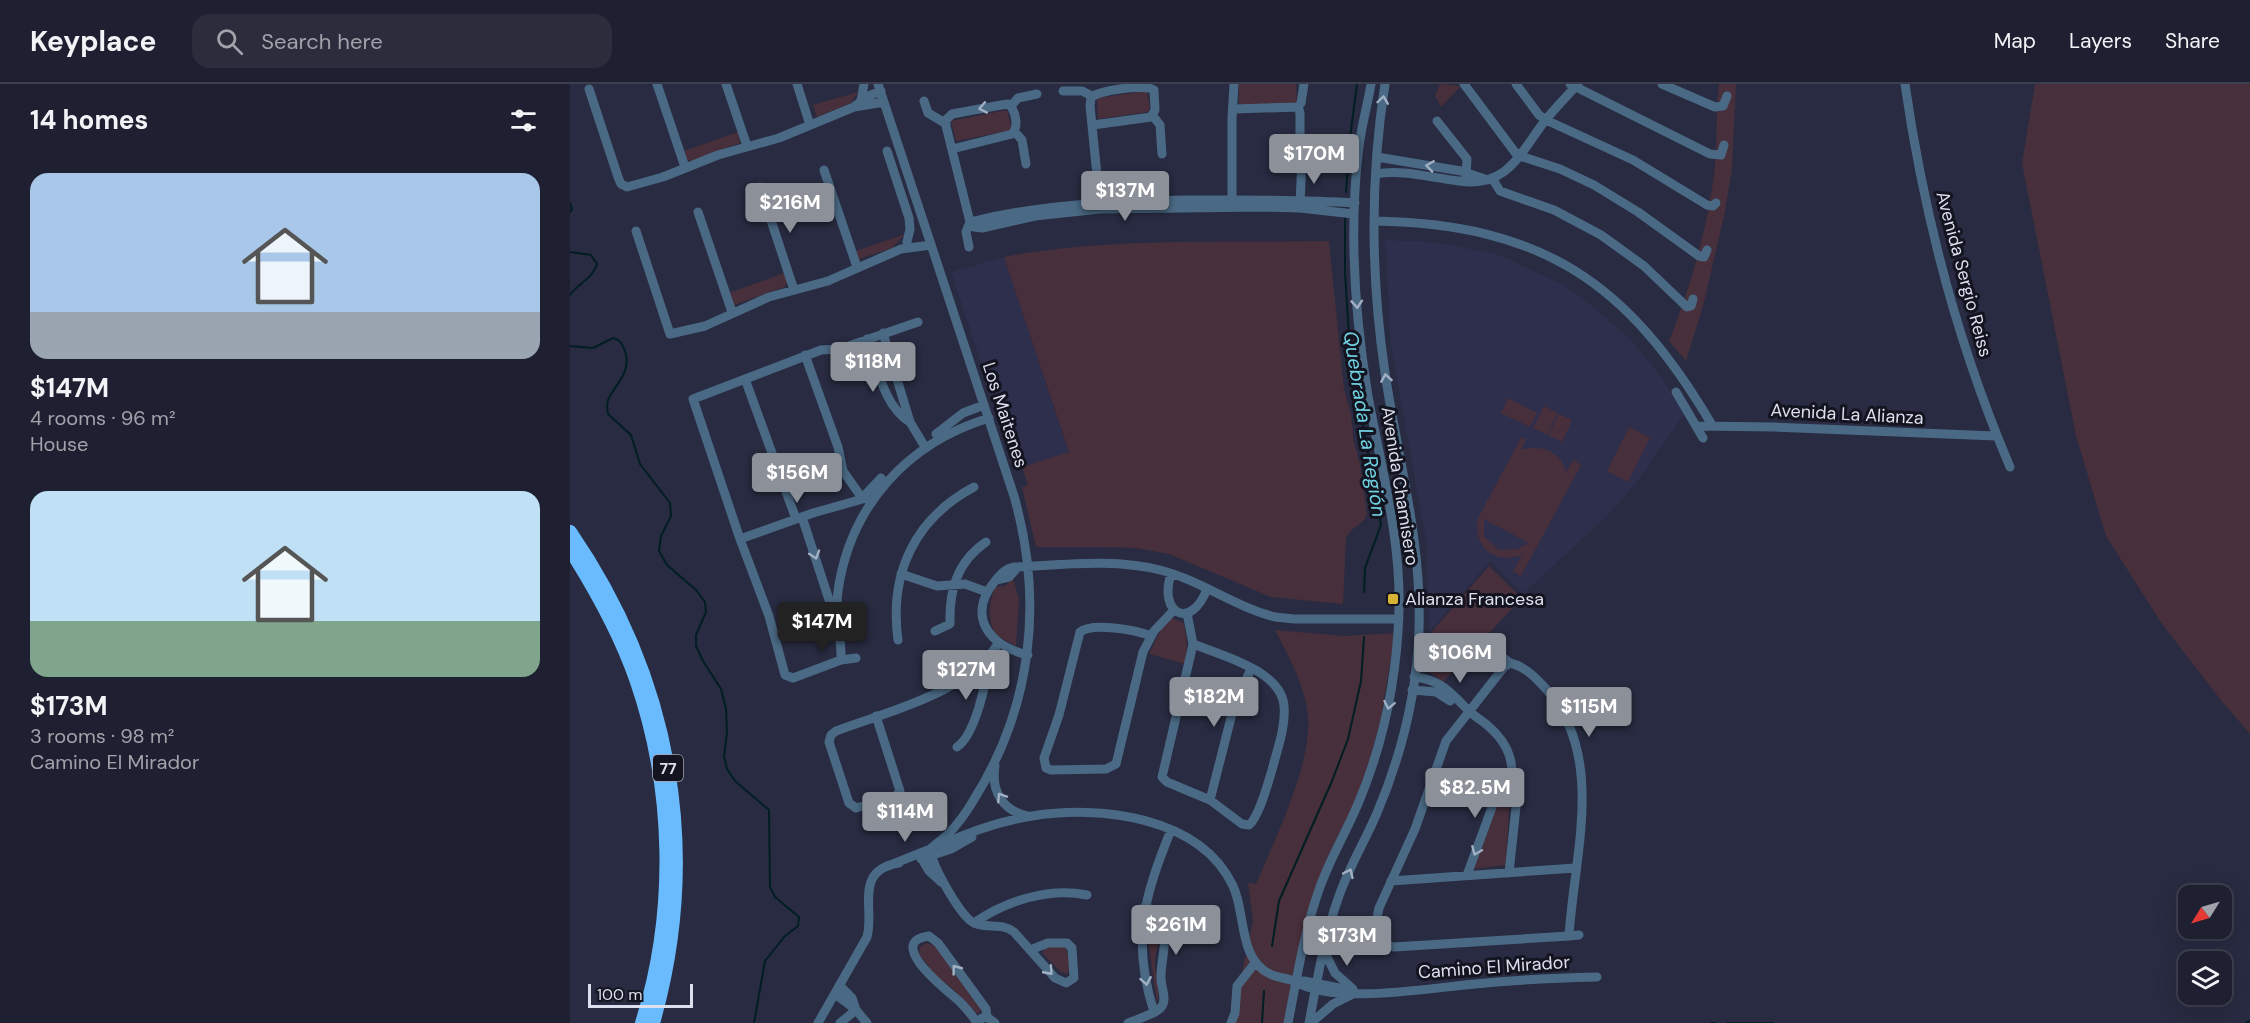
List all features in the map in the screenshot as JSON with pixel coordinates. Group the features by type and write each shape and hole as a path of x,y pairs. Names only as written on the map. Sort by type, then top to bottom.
{"highway":[{"name":"77","path":"570,532 602,584 637,655 658,719 667,761 674,817 676,896 670,954 653,1023"},
{"name":"77","path":"570,549 607,613 632,670 646,712 658,770 666,845 665,908 656,974 642,1023"}],"street":[{"path":"657,84 685,167"},
{"path":"726,84 747,146"},
{"path":"797,84 810,125"},
{"path":"858,104 864,84"},
{"path":"1232,203 1234,84"},
{"path":"1234,109 1298,107 1302,103 1304,84"},
{"name":"Avenida Chamisero","path":"1288,1023 1309,924 1321,886 1360,800 1378,750 1396,664 1399,619 1395,541 1361,349 1355,277 1354,214 1358,154 1371,84"},
{"name":"Avenida Chamisero","path":"1310,1023 1324,950 1339,896 1370,830 1391,777 1401,743 1415,672 1419,620 1416,551 1381,347 1375,271 1376,174 1385,84"},
{"path":"1464,84 1512,150 1520,156 1544,162 1594,185 1631,207 1700,256 1704,257 1707,250"},
{"path":"1516,84 1539,115 1546,120 1633,160 1707,205 1713,206 1716,203"},
{"path":"1662,84 1715,107 1722,106 1727,96"},
{"name":"Avenida Sergio Reiss","path":"1905,84 1916,154 1939,258 1968,356 1996,436 2010,467"},
{"path":"1377,157 1466,178 1478,183 1490,179 1506,171 1520,156 1574,85 1710,154 1721,155 1724,145"},
{"path":"1100,205 1090,103 1092,96 1100,92 1154,86 1153,116 1160,125 1162,154"},
{"path":"589,89 618,177 623,186 630,187 747,146 779,138 858,104 879,87"},
{"name":"Los Maitenes","path":"879,87 1018,512 1029,566 1031,603 1028,655 1018,703 996,762 964,814 928,855"},
{"path":"1063,91 1082,91 1092,96"},
{"path":"945,123 952,114 1011,105 1018,98 1037,94"},
{"path":"924,101 928,113 945,123 970,222 974,227 982,228 1034,212 1100,205 1355,203"},
{"path":"858,104 884,102"},
{"path":"1011,105 1016,125 1015,132 1022,140 1026,164"},
{"path":"1298,107 1300,137"},
{"path":"1093,125 1153,116"},
{"path":"1365,118 1373,116 1380,123"},
{"path":"1437,121 1465,157 1466,178"},
{"path":"952,149 1015,132"},
{"path":"887,151 909,218 910,229 904,245"},
{"path":"1300,204 1302,158"},
{"path":"824,170 857,267"},
{"path":"1376,174 1396,172 1466,178"},
{"path":"1490,179 1500,191 1554,210 1610,241 1653,273 1687,307 1691,306 1693,299"},
{"path":"760,186 794,290"},
{"path":"1300,204 1354,214"},
{"path":"698,212 732,312"},
{"path":"1375,220 1433,223 1490,233 1533,248 1578,272 1617,302 1650,334 1680,373 1712,425"},
{"path":"969,247 966,232 970,222"},
{"path":"636,231 670,334 705,326 769,297 828,281 927,232"},
{"path":"904,245 931,245"},
{"path":"856,658 841,660 793,678 785,675 768,616 693,399 805,355 827,348 840,349 918,322"},
{"path":"884,333 910,422 923,445"},
{"path":"867,339 892,405 899,415 910,422"},
{"path":"805,355 838,447 843,471 867,499"},
{"path":"745,379 799,518 833,595 841,660"},
{"path":"1676,392 1703,438"},
{"path":"833,595 849,544 867,499 923,445 963,413 984,405"},
{"path":"923,445 988,418"},
{"name":"Avenida La Alianza","path":"1697,426 1996,436"},
{"path":"898,640 896,605 901,574 914,543 927,524 948,503 974,487"},
{"path":"740,539 799,518 867,499"},
{"path":"935,631 950,624 949,605 953,585 969,557 986,542"},
{"path":"1028,655 1010,651 998,644 987,629 983,618 987,592 996,580 1009,577 1018,567 1109,565 1145,567 1171,574 1261,612 1281,618 1399,619"},
{"path":"901,574 937,586 964,585 987,592"},
{"path":"1171,574 1167,596 1174,609 1187,613"},
{"path":"1187,613 1200,604 1207,589"},
{"path":"1151,636 1139,631 1091,627 1080,632 1059,715 1044,758 1046,768 1051,770 1106,769 1116,764 1142,657 1151,636 1174,609"},
{"path":"1187,613 1192,644 1162,777 1167,782 1210,800 1242,824 1249,825 1255,817 1270,774 1283,720 1283,699 1273,681 1265,674 1192,644"},
{"path":"876,716 900,791 895,797 856,808 849,802 829,740 836,731 941,691 986,661 998,644"},
{"path":"1496,652 1529,673 1549,692 1565,716 1581,759 1582,785 1569,936"},
{"path":"957,747 966,740 978,707 987,670 986,661"},
{"path":"1510,663 1504,667 1468,710 1444,744 1421,815 1379,908 1374,929 1377,938 1387,946 1580,935"},
{"path":"1396,664 1403,672 1415,672 1434,680 1492,729 1509,752 1512,777 1508,796"},
{"path":"1210,800 1234,706 1251,669"},
{"path":"1412,690 1436,692 1459,708 1468,710"},
{"name":"Los Maitenes","path":"996,762 994,783 1000,798 1012,810 1030,816"},
{"path":"1467,875 1494,802 1501,796 1513,799 1516,807 1509,873"},
{"path":"818,1023 868,932 867,899 871,884 878,873 893,864 928,855 985,829 1030,816 1097,813 1133,819 1174,832 1203,848 1228,876 1239,902 1247,946 1255,963 1237,986 1235,1013 1231,1023"},
{"path":"1154,1012 1143,959 1144,907 1174,832"},
{"path":"928,855 945,885 966,916 974,923 1000,925 1011,930 1057,980 1066,983 1074,978 1072,948 1067,943 1048,943 1030,950"},
{"path":"1391,881 1575,868"},
{"path":"974,923 997,910 1025,899 1069,892 1087,895"},
{"path":"1128,1023 1161,1008 1163,1003 1161,977 1165,933 1159,915 1144,907"},
{"path":"997,910 1000,925"},
{"path":"929,936 938,943 993,1021 982,1018 977,1023 965,1007 933,980 918,962 913,947 922,937 929,936"},
{"path":"1310,1023 1333,1004 1358,992 1335,973 1324,950"},
{"name":"Camino El Mirador","path":"1255,963 1271,975 1296,982 1302,987 1316,986 1358,992 1597,977"},
{"path":"837,990 867,1023"},
{"path":"840,1023 856,1010"}],"shaded area":[{"path":"1239,84 1296,84 1297,103 1239,105"},
{"path":"1440,84 1461,86 1441,107 1435,96"},
{"path":"1719,84 1736,84 1732,168 1725,212 1703,306 1686,361 1669,341 1691,278 1708,212 1715,167"},
{"path":"2035,84 2250,84 2250,734 2162,624 2106,536 2076,436 2022,163"},
{"path":"1147,91 1150,107 1148,112 1098,119 1097,98"},
{"path":"858,92 851,103 817,117 813,105"},
{"path":"1007,110 1012,130 956,141 951,121"},
{"path":"738,132 740,143 691,161 687,160 684,151"},
{"path":"905,234 892,248 859,259 856,251"},
{"path":"1385,240 1435,242 1482,251 1507,258 1563,285 1584,299 1628,337 1657,371 1684,414 1637,482 1608,515 1523,594 1490,561 1429,633 1426,540 1391,346"},
{"path":"1329,241 1344,389 1351,414 1367,515 1346,539 1343,604 1271,597 1169,554 1136,548 1036,547 1022,487 1028,485 1022,467 1069,452 1004,257 1084,246"},
{"path":"1004,257 1069,453 1022,467 1021,464 1015,465 951,272"},
{"path":"784,273 788,282 784,287 734,305 729,293"},
{"path":"1508,398 1537,413 1530,427 1501,413"},
{"path":"1544,406 1558,413 1547,435 1533,428"},
{"path":"1559,414 1572,420 1562,442 1548,435"},
{"path":"1629,427 1650,438 1628,482 1607,471"},
{"path":"1521,438 1526,439 1521,450 1535,448 1549,451 1560,459 1566,472 1574,460 1581,465 1521,576 1513,571 1522,555 1503,558 1488,551 1482,545 1479,537 1478,518","holes":["1484,519 1528,543 1518,549 1499,550 1484,536"]},
{"path":"1489,566 1522,598 1443,682 1427,670 1429,635"},
{"path":"1013,578 1019,599 1016,646 996,635 991,623 990,611 995,587 1005,586"},
{"path":"1172,618 1184,623 1187,645 1185,664 1149,654 1163,626"},
{"path":"1275,630 1345,636 1395,633 1380,724 1351,811 1334,844 1285,1023 1231,1023 1253,921 1248,883 1256,884 1282,824 1298,778 1308,735 1308,716 1304,693"},
{"path":"1504,802 1509,808 1506,865 1474,869 1497,806"},
{"path":"1149,915 1154,920 1158,932 1155,965 1157,1003 1146,924"},
{"path":"926,943 935,946 982,1010 977,1014 953,989 937,977 919,954 920,947"},
{"path":"1055,946 1066,948 1070,967 1067,974 1061,972 1043,954 1043,949"}],"waterway":[{"name":"Quebrada La Región","path":"1346,192 1357,84"},
{"path":"570,203 572,209 570,212"},
{"name":"Quebrada La Región","path":"1345,218 1345,272 1350,353 1381,525 1365,568 1364,592"},
{"path":"570,252 591,255 597,264 589,277 570,295"},
{"path":"570,346 593,348 613,338 620,341 625,351 627,358 625,371 608,400 608,414 631,435 640,464 670,503 671,516 661,536 659,551 667,565 696,590 705,602 706,612 696,635 696,646 721,689 726,709 727,732 724,756 727,769 735,781 769,810 770,887 775,897 799,917 798,926 785,936 765,961 754,1023"},
{"name":"Quebrada La Región","path":"1272,946 1279,901 1348,739 1361,681 1364,637"},
{"name":"Quebrada La Región","path":"1262,1023 1264,991"},
{"path":"2246,1023 2250,1021"},
{"path":"1727,1023 1773,1023"}],"place":[{"name":"Alianza Francesa","path":"1393,599"}]}
